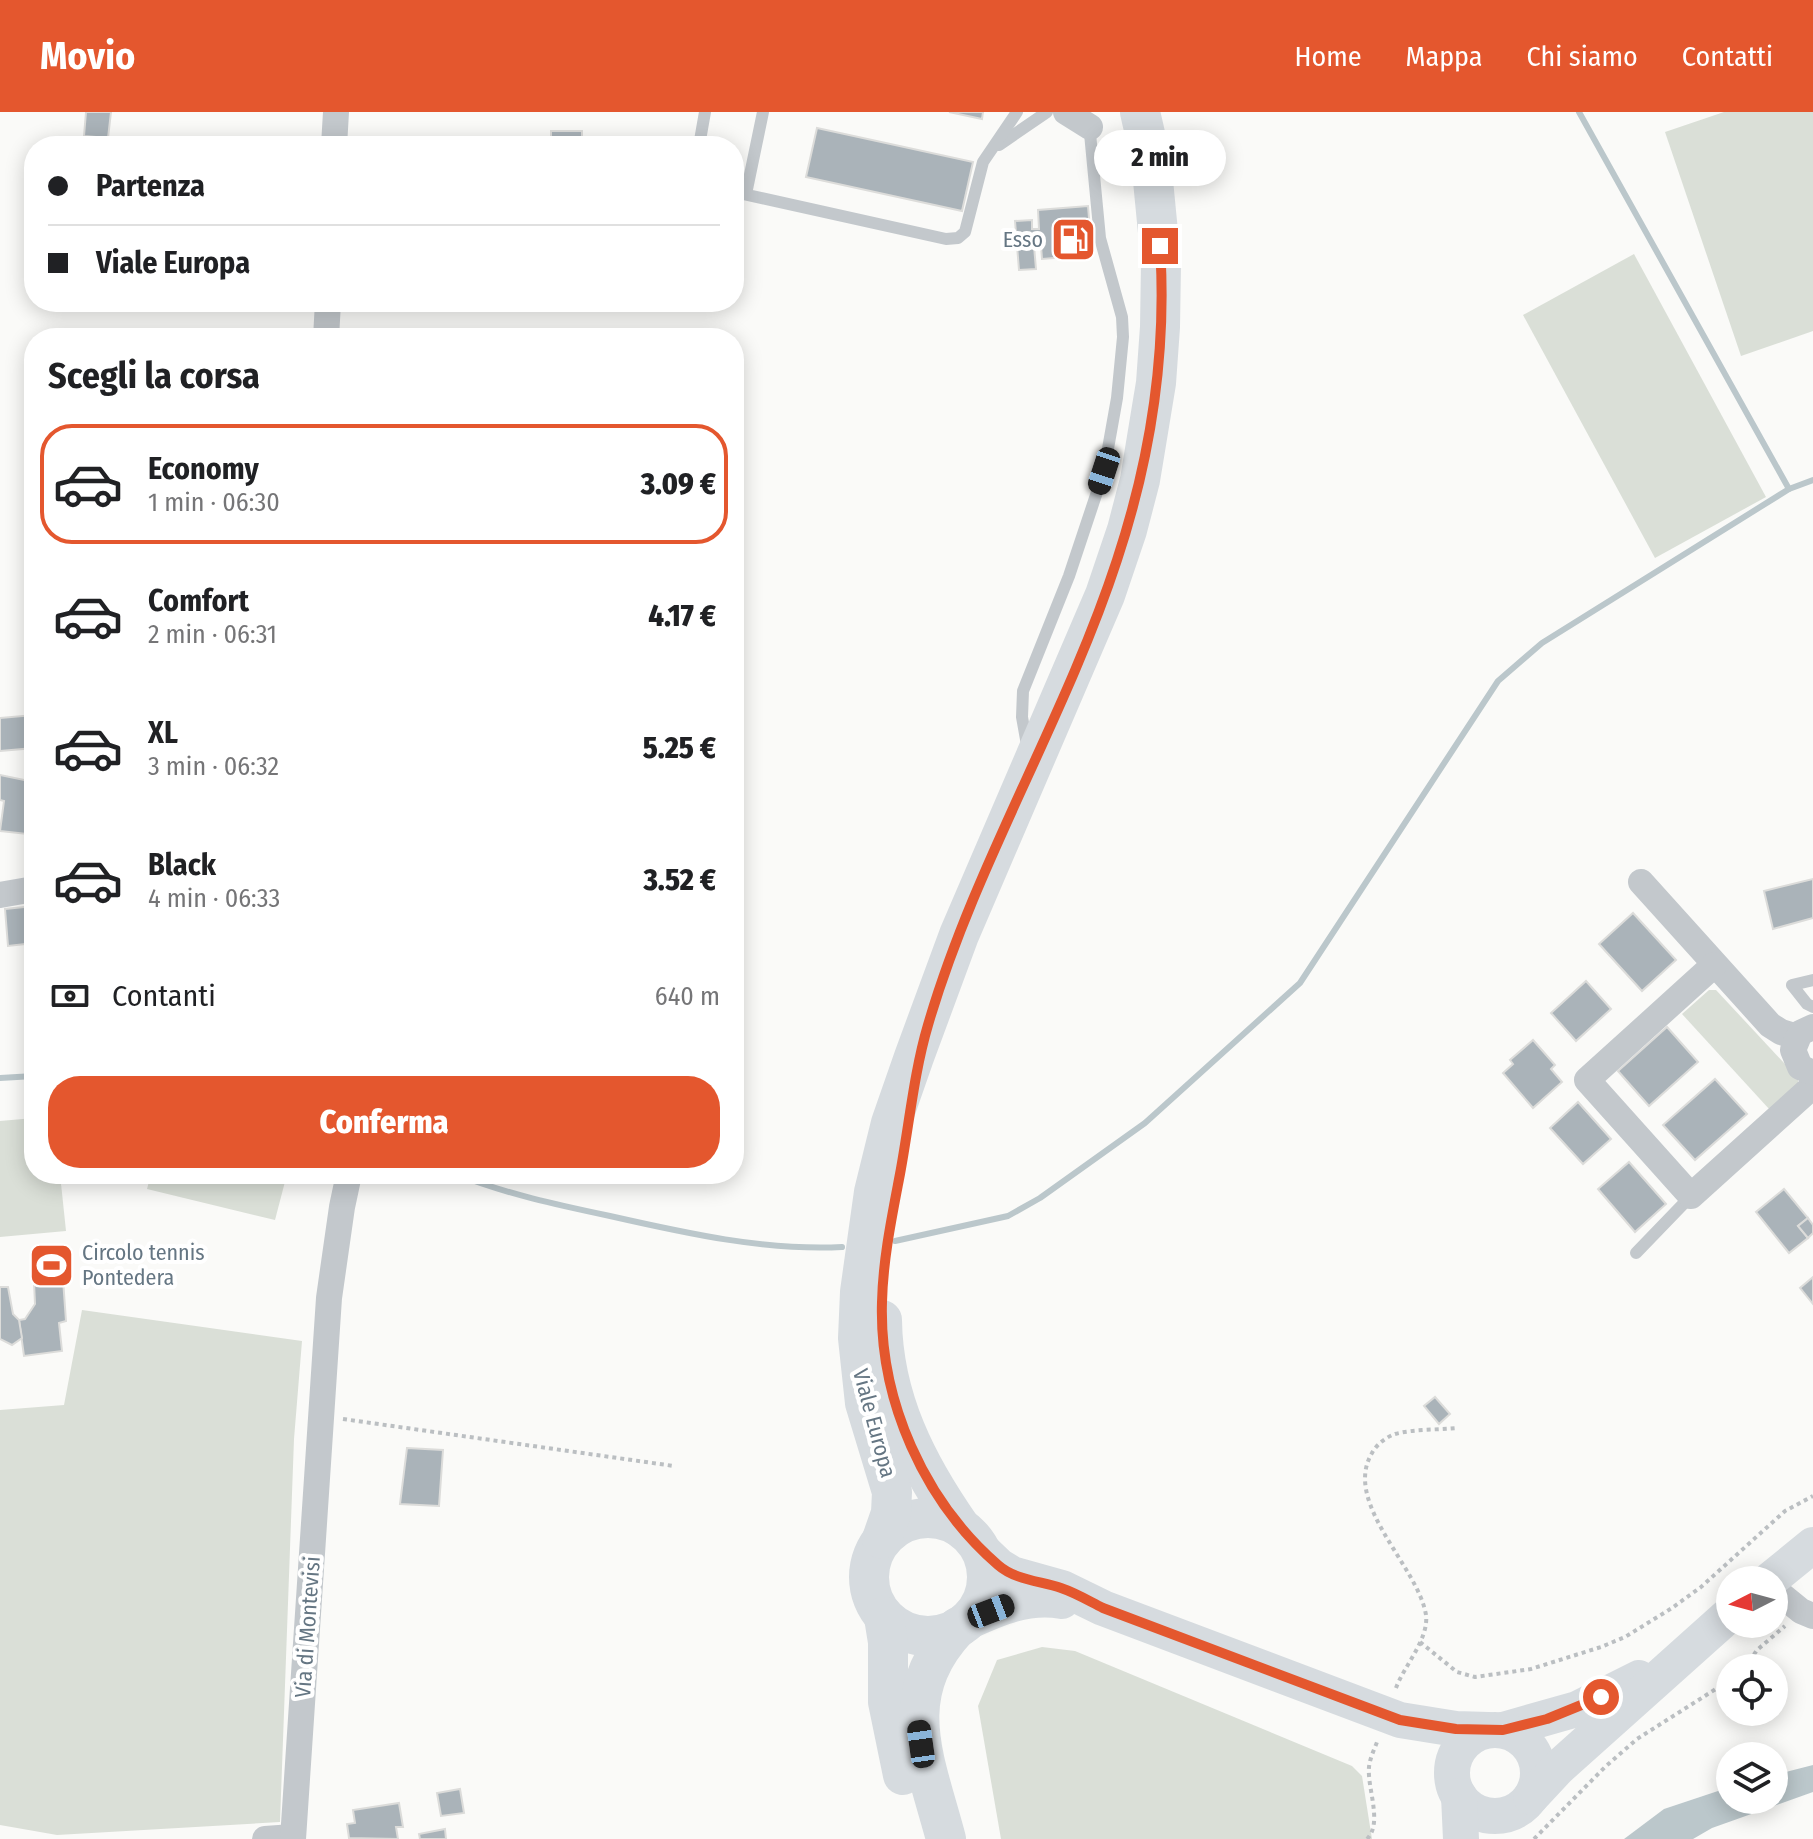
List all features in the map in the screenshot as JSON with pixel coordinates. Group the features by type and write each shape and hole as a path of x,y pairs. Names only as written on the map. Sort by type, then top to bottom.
{"main road":[{"name":"Viale Europa","path":"920,1839 890,1720 888,1642 884,1617 872,1597 868,1573 891,1513 892,1492 861,1383 858,1338 860,1292 874,1192 891,1123 959,935 1116,564 1140,480 1160,340 1161,263 1151,160 1140,112"},
{"name":"Viale Europa","path":"927,1028 891,1222 883,1284 882,1326 890,1382 905,1433 928,1480 984,1557 987,1582 979,1605 943,1643 929,1664 920,1694 921,1744 946,1839"},
{"path":"882,1539 901,1523 926,1517 950,1522 970,1537"},
{"path":"884,1617 900,1629 919,1635 939,1635 961,1626"}],"street":[{"path":"335,136 336,112"},
{"path":"1066,112 1089,119"},
{"path":"1641,882 1770,1025 1781,1032 1805,1032"},
{"path":"0,895 24,891"},
{"path":"1714,965 1587,1080 1691,1196 1813,1086"},
{"path":"1805,1032 1793,1050 1794,1059 1800,1067 1813,1073"},
{"name":"Via di Montevisi","path":"293,1838 329,1298 347,1184"},
{"path":"970,1537 999,1566 1012,1574 1062,1588 1103,1608 1391,1717 1456,1729 1496,1730 1516,1735 1535,1756 1538,1770 1528,1814"},
{"path":"1790,1569 1807,1613"},
{"path":"961,1626 1025,1600 1054,1600 1103,1608"},
{"path":"1488,1839 1528,1814 1558,1768 1716,1626"},
{"path":"1461,1839 1452,1769 1464,1743 1475,1734 1577,1709 1683,1655"},
{"path":"1391,1717 1434,1749 1448,1768 1456,1790 1468,1807 1481,1814 1495,1816 1528,1814"},
{"path":"265,1839 293,1838"}],"lane":[{"path":"701,136 705,112"},
{"path":"744,179 763,112"},
{"path":"744,194 946,239 958,238 965,232 983,162 1017,112"},
{"path":"987,154 1047,112"},
{"path":"1032,766 1022,717 1022,698 1069,576 1104,471 1117,398 1123,337 1118,302 1100,238 1089,119"},
{"path":"1813,980 1792,985 1813,1007"},
{"path":"1636,1253 1691,1196"}],"path":[{"path":"321,1416 674,1466"},
{"path":"1367,1839 1373,1833 1374,1824 1369,1769 1391,1717 1403,1669 1420,1642 1426,1625 1423,1604 1373,1511 1365,1488 1365,1467 1376,1447 1390,1436 1456,1428"},
{"path":"1420,1642 1457,1672 1475,1677 1531,1669 1601,1647 1625,1637 1672,1608 1701,1587 1785,1511 1813,1496"},
{"path":"1754,1654 1807,1613"},
{"path":"1528,1814 1605,1767 1637,1739 1716,1689"}],"shaded area":[{"path":"1724,112 1813,112 1813,331 1741,356 1665,132"},
{"path":"1634,254 1766,497 1655,558 1523,315"},
{"path":"1709,990 1716,990 1798,1078 1798,1087 1770,1110 1682,1014"},
{"path":"24,1119 24,1184 61,1184 66,1231 0,1237 0,1121"},
{"path":"148,1184 284,1184 275,1220 147,1189"},
{"path":"82,1310 302,1341 294,1439 280,1822 57,1835 0,1825 0,1410 64,1405"},
{"path":"1042,1647 1075,1651 1352,1766 1362,1776 1372,1839 1001,1839 978,1706 997,1660"},
{"path":"1813,1765 1813,1792 1788,1801 1788,1771"},
{"path":"1716,1792 1716,1814 1751,1814 1712,1828 1693,1839 1624,1839 1664,1809"}],"building":[{"path":"86,112 111,112 108,136 84,136"},
{"path":"949,112 983,112 982,119"},
{"path":"817,128 973,162 962,211 806,177"},
{"path":"551,131 582,131 582,136 551,136"},
{"path":"1088,206 1092,255 1042,259 1041,246 1034,246 1036,269 1019,270 1015,221 1032,220 1032,229 1039,229 1038,210"},
{"path":"24,716 24,749 0,751 0,718"},
{"path":"0,775 24,780 24,834 0,831 4,801 0,800"},
{"path":"1813,879 1813,918 1773,929 1764,891"},
{"path":"24,907 24,944 8,946 5,909"},
{"path":"1633,913 1676,960 1642,991 1599,944"},
{"path":"1586,981 1611,1009 1576,1041 1551,1013"},
{"path":"1667,1027 1698,1062 1649,1106 1618,1071"},
{"path":"1533,1040 1555,1065 1551,1069 1562,1082 1533,1108 1503,1073 1513,1064 1510,1060"},
{"path":"1715,1079 1747,1114 1695,1160 1663,1125"},
{"path":"1578,1102 1611,1139 1583,1164 1550,1128"},
{"path":"1629,1162 1666,1204 1635,1232 1598,1189"},
{"path":"1784,1189 1808,1218 1798,1226 1808,1238 1789,1253 1756,1212"},
{"path":"1808,1218 1813,1225 1813,1233 1808,1238 1798,1226"},
{"path":"1813,1277 1813,1304 1800,1288"},
{"path":"63,1279 66,1321 59,1323 62,1351 24,1356 19,1320 25,1319 35,1304 34,1282"},
{"path":"0,1287 8,1287 13,1314 19,1320 22,1338 12,1345 0,1339"},
{"path":"1435,1397 1450,1414 1439,1424 1424,1406"},
{"path":"407,1448 443,1450 439,1506 400,1504"},
{"path":"460,1789 464,1813 441,1816 437,1793"},
{"path":"399,1803 403,1827 396,1827 398,1839 349,1838 347,1824 355,1823 353,1810"},
{"path":"445,1829 446,1839 420,1839 419,1834"}],"waterway":[{"path":"895,1241 1008,1216 1040,1198 1145,1123 1300,983 1498,681 1542,643 1789,489 1579,112"},
{"path":"1789,489 1813,480"},
{"path":"0,1078 24,1077"},
{"path":"485,1184 571,1208 696,1234 784,1246 842,1247"}],"place":[{"name":"Esso","path":"1074,239"},
{"name":"Circolo tennis Pontedera","path":"51,1265"}],"route":[{"path":"1160,246 1156,383 1140,480 1127,530 1093,623 959,935 927,1028 891,1222 883,1284 882,1326 895,1401 911,1447 938,1496 978,1546 1012,1574 1062,1588 1103,1608 1400,1720 1456,1729 1503,1730 1577,1709 1601,1697"}]}
